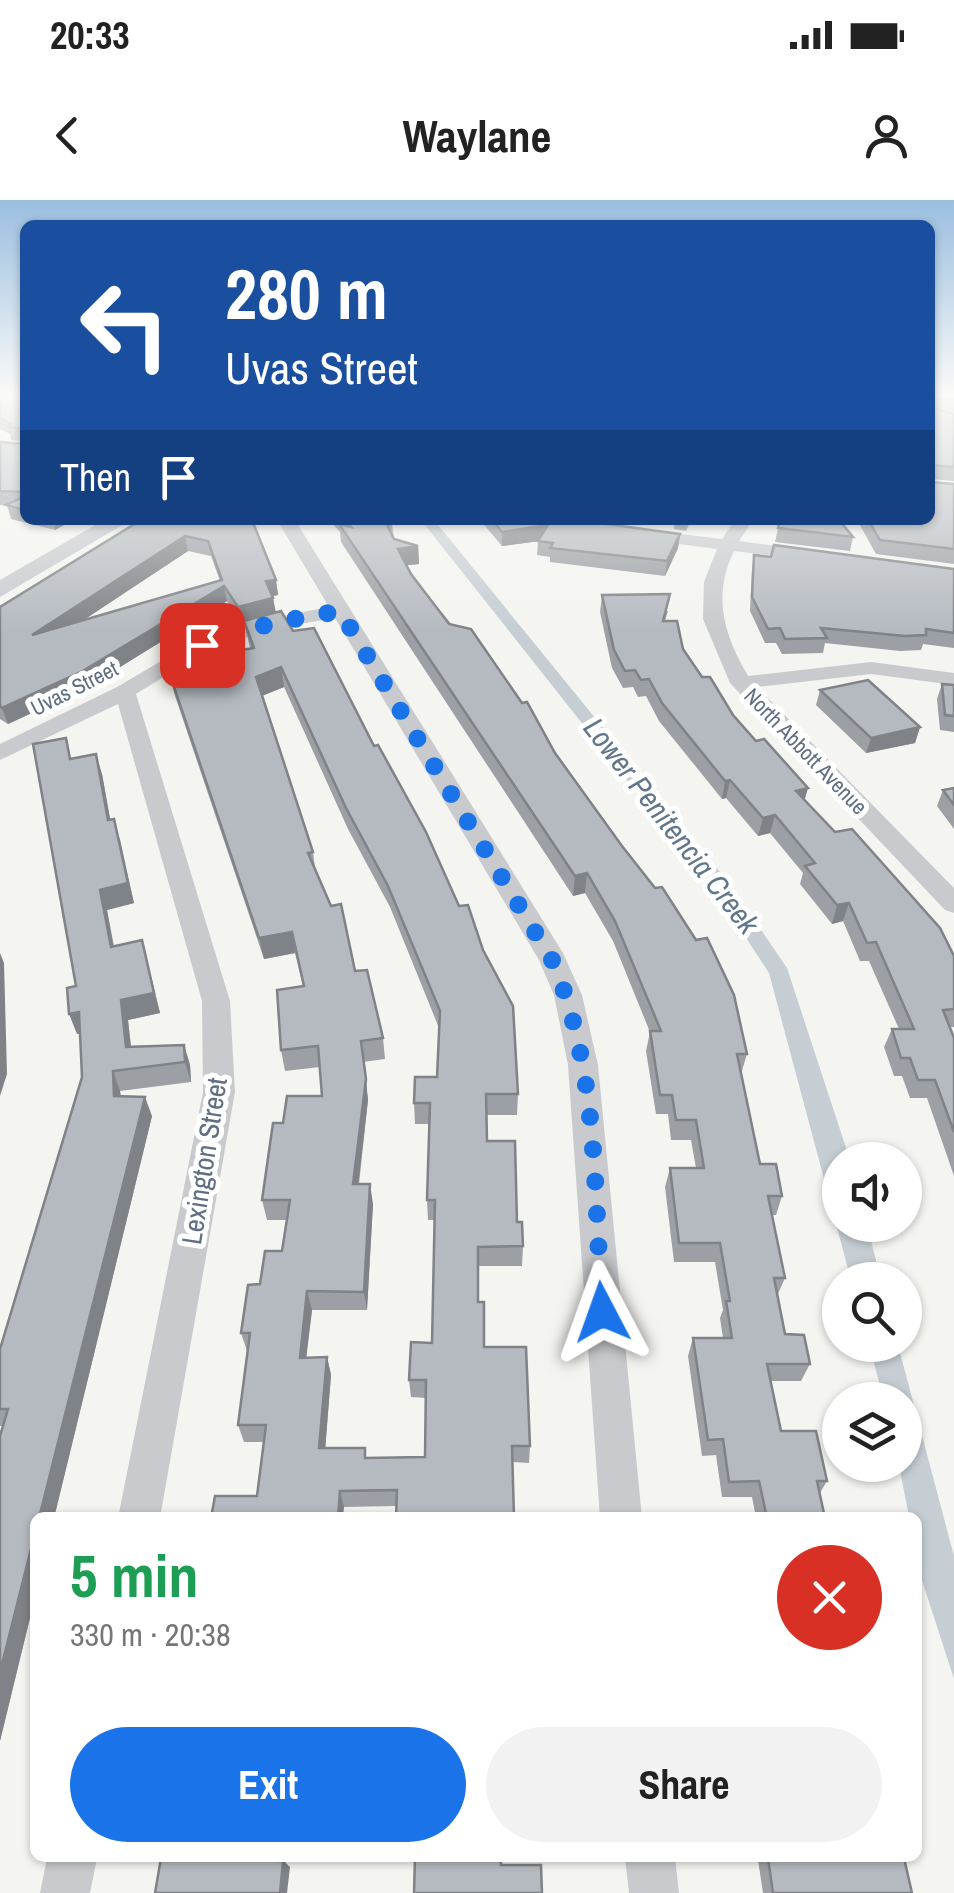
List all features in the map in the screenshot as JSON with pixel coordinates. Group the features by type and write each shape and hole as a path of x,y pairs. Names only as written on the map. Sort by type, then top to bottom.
{"street":[{"path":"0,590 111,525"},
{"path":"289,525 552,960 568,995 583,1065 620,1512"},
{"name":"North Abbott Avenue","path":"740,525 726,545 709,588 718,645 740,682 954,904"},
{"path":"614,530 840,559"},
{"name":"Uvas Street","path":"0,753 125,692 176,659 233,634 340,611"},
{"path":"740,682 871,668 954,679"},
{"name":"Lexington Street","path":"125,692 216,1001 221,1044 216,1110 139,1512"},
{"path":"65,1893 71,1862"},
{"path":"650,1862 654,1893"}],"water":[{"name":"Lower Penitencia Creek","path":"425,525 438,525 618,746 641,780 727,880 787,968 844,1142 822,1142 822,1171 769,973 718,895"},
{"path":"841,1242 871,1242 876,1262 846,1262"},
{"path":"874,1362 903,1362 908,1382 879,1382"},
{"path":"922,1435 954,1556 954,1679 922,1580 922,1512 908,1512 902,1482 922,1482"}],"building":[{"path":"0,474 20,474 20,492 0,491"},
{"path":"935,482 954,484 954,549 880,540 871,525 935,525"},
{"path":"20,498 20,509 6,505"},
{"path":"133,525 254,525 276,580 266,581 273,598 238,607 224,586 81,672 0,706 0,607","holes":["185,536 208,541 222,580 32,635"]},
{"path":"340,525 387,525 394,539 418,546 398,549 411,574 449,624 471,629 522,703 527,702 555,753 622,846 655,888 662,887 696,940 707,938 734,995 747,1054 737,1054 760,1164 776,1164 782,1196 768,1196 785,1278 774,1278 785,1334 804,1335 810,1364 767,1364 781,1431 816,1431 822,1458 822,1481 817,1481 824,1512 766,1512 759,1481 729,1482 723,1439 708,1440 693,1338 732,1338 726,1301 730,1301 720,1243 679,1243 670,1168 704,1168 696,1120 676,1120 672,1095 660,1095 650,1031 661,1031 615,921 587,873 575,876"},
{"path":"496,525 548,525 502,532"},
{"path":"548,525 614,525 680,534 667,561 550,548 553,543 538,541"},
{"path":"843,525 853,537 778,528"},
{"path":"774,545 954,569 954,633 926,629 926,635 905,636 821,628 827,638 785,639 780,628 768,629 752,597 754,555 771,557"},
{"path":"670,594 663,621 677,621 683,649 702,677 710,677 733,715 756,741 764,739 808,788 796,791 835,832 852,829 940,928 954,956 954,1009 943,1010 954,1038 954,1132 935,1080 918,1080 910,1058 901,1058 892,1029 914,1029 876,942 867,943 849,903 837,905 805,866 815,863 775,815 763,818 730,780 725,781 662,703 649,679 641,680 635,670 625,671 614,650 602,595"},
{"path":"281,611 293,631 314,628 374,746 378,745 426,832 459,906 468,905 483,950 513,1006 518,1094 486,1094 487,1141 515,1141 517,1222 522,1222 523,1246 478,1247 478,1302 484,1302 484,1347 526,1347 530,1446 512,1446 514,1512 396,1512 397,1490 340,1491 338,1512 212,1512 215,1496 257,1496 266,1425 238,1425 250,1333 241,1333 248,1285 260,1284 265,1251 282,1251 290,1200 262,1200 273,1123 283,1123 287,1096 322,1096 318,1046 281,1050 277,990 304,986 292,932 259,938 170,675 190,672 185,659 254,648 244,621","holes":["281,667 346,808 388,886 440,1011 437,1077 415,1077 414,1103 430,1103 427,1200 435,1200 432,1343 411,1342 409,1380 426,1380 425,1457 365,1458 365,1448 319,1448 327,1357 300,1358 307,1291 364,1292 370,1184 353,1184 366,1079 361,1041 383,1038 367,970 355,971 341,904 331,906 308,853 313,852 256,677"]},
{"path":"868,680 920,727 871,738 820,690"},
{"path":"942,684 954,685 954,716 945,715"},
{"path":"66,738 70,759 96,754 108,820 114,819 128,883 100,890 111,947 142,940 154,993 121,1000 126,1047 184,1045 185,1062 113,1071 114,1096 145,1097 41,1512 30,1512 30,1553 0,1672 0,1436 8,1409 0,1409 0,1349 82,1077 79,1012 69,1014 67,988 76,986 33,744"},
{"path":"954,788 954,805 943,790"},
{"path":"160,1862 283,1862 280,1893 155,1893"},
{"path":"415,1862 541,1865 542,1893 414,1893"},
{"path":"769,1862 905,1862 912,1893 773,1893"}],"route":[{"path":"202,645 272,623 340,611 552,960 568,995 583,1065 602,1312"}]}
